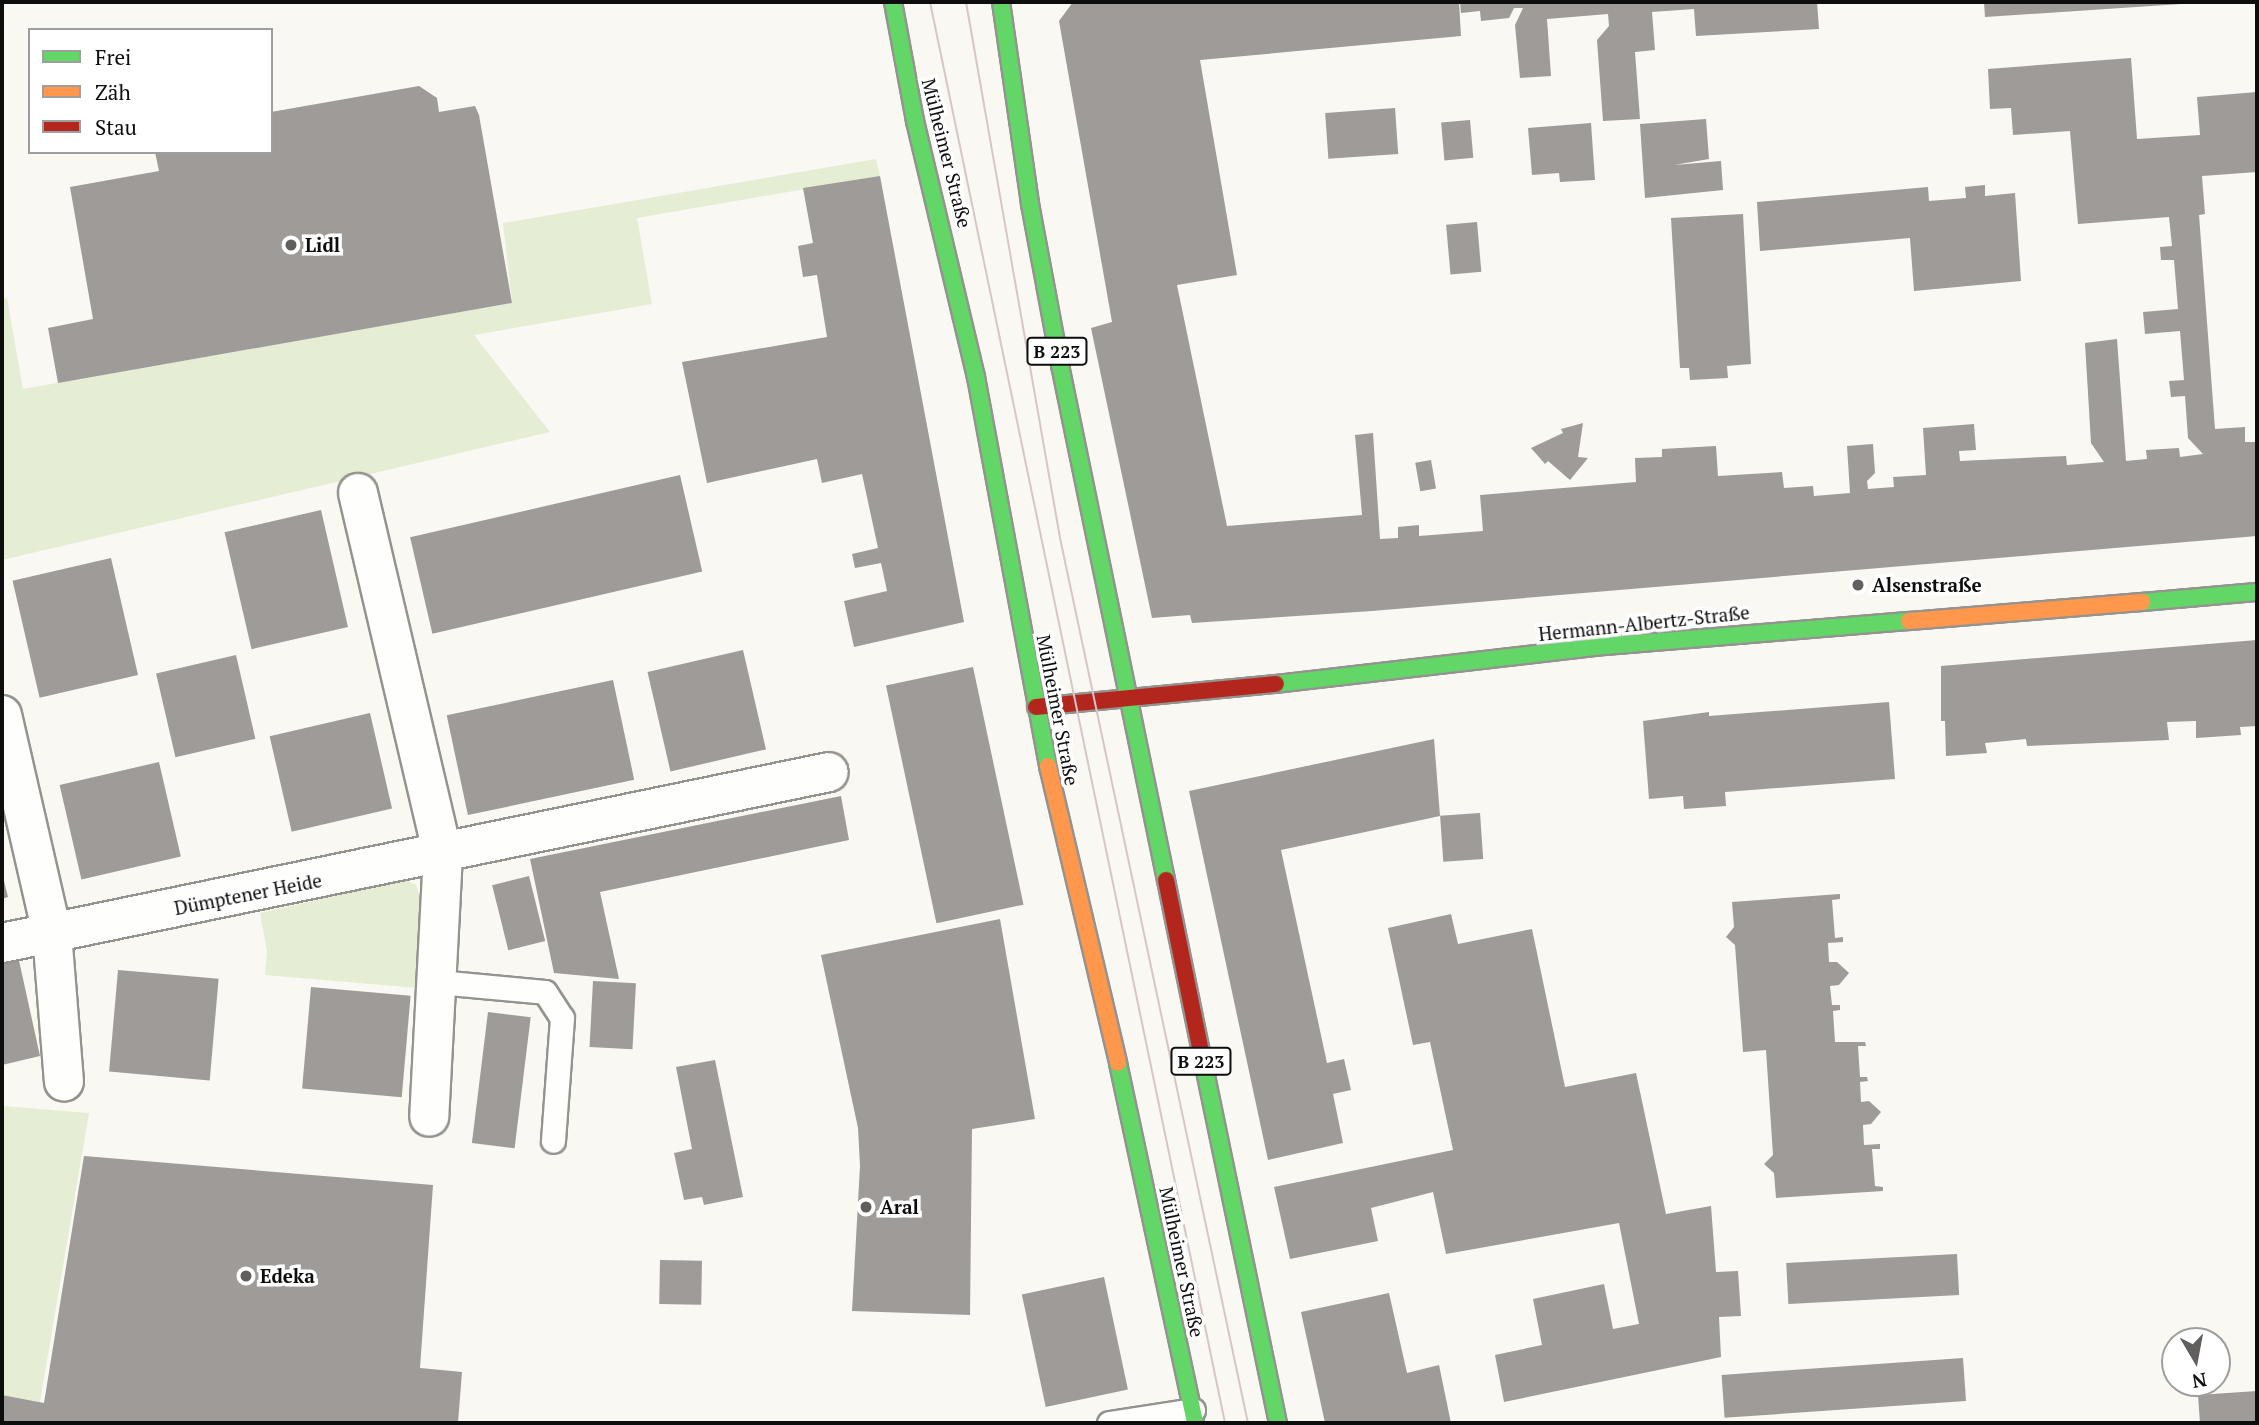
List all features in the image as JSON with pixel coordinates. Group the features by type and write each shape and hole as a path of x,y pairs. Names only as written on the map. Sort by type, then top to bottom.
{"main road":[{"name":"Mülheimer Straße","path":"893,2 915,121 976,377 1035,707 1194,1417"},
{"name":"B 223","path":"1001,2 1030,204 1127,698 1278,1423"},
{"name":"Hermann-Albertz-Straße","path":"1035,707 1604,646 2257,592"}],"street":[{"path":"358,493 443,855 429,1117"},
{"path":"2,715 52,933 64,1082"},
{"name":"Dümptener Heide","path":"2,943 443,855 829,772"}],"lane":[{"path":"438,982 545,992 562,1018 553,1141"},
{"path":"1109,1423 1194,1417"}],"green space":[{"path":"876,159 880,176 637,218 652,304 474,335 550,432 2,560 2,299 7,298 23,389 512,303 503,223"},
{"path":"405,880 416,885 424,908 418,988 265,975 267,951 260,913"},
{"path":"2,1106 89,1113 40,1402 2,1395"}],"building":[{"path":"1073,2 1459,2 1461,36 1200,60 1237,275 1177,285 1227,526 1362,515 1355,435 1373,433 1380,539 1398,538 1398,527 1419,525 1419,536 1483,531 1480,495 1636,482 1635,458 1662,457 1662,449 1716,446 1718,476 1782,472 1784,488 1813,486 1814,496 1850,493 1847,446 1873,444 1875,473 1867,481 1868,489 1894,487 1893,477 1926,475 1923,428 1974,424 1976,450 1959,451 1960,461 2066,456 2067,465 2104,462 2091,443 2085,343 2117,339 2126,461 2147,459 2146,450 2179,448 2180,457 2203,454 2188,438 2185,396 2171,397 2169,381 2184,380 2180,331 2145,334 2143,312 2178,309 2174,260 2161,260 2160,247 2172,246 2169,217 2078,224 2070,131 2013,135 2011,108 1990,109 1988,69 2131,58 2137,139 2200,135 2197,97 2257,92 2257,172 2202,176 2205,214 2199,215 2215,429 2245,427 2245,442 2257,442 2257,536 1372,611 1192,623 1190,615 1152,618 1091,328 1112,322 1059,21"},
{"path":"1460,2 1817,2 1819,29 1696,36 1694,9 1652,12 1655,50 1635,52 1640,119 1603,121 1597,40 1609,26 1608,14 1547,19 1551,76 1520,78 1515,25 1523,8 1514,8 1509,18 1481,21 1480,11 1461,13"},
{"path":"1984,2 2181,2 2181,4 1985,17"},
{"name":"Lidl","path":"419,86 437,98 439,112 475,106 479,115 512,303 58,383 48,328 93,319 70,187 159,171 155,154 273,154 273,112"},
{"path":"1395,108 1398,154 1328,159 1325,113"},
{"path":"1706,119 1709,159 1674,165 1721,161 1723,190 1645,198 1640,124"},
{"path":"1470,120 1473,158 1444,160 1441,123"},
{"path":"1591,123 1595,180 1560,182 1559,173 1532,175 1528,128"},
{"path":"880,176 964,622 854,647 844,601 887,591 881,563 855,568 852,554 878,548 862,474 822,483 817,459 707,483 682,362 827,337 817,275 803,277 798,246 813,243 803,188"},
{"path":"1985,185 1985,196 2015,193 2021,281 1914,291 1910,238 1760,251 1757,202 1928,187 1929,201 1966,198 1965,187"},
{"path":"1743,214 1751,364 1727,366 1728,378 1690,380 1689,368 1680,368 1671,218"},
{"path":"1477,222 1481,272 1450,275 1446,225"},
{"path":"1583,423 1578,457 1588,458 1570,480 1548,461 1545,464 1531,448 1563,433 1561,429"},
{"path":"1431,460 1436,489 1420,491 1415,463"},
{"path":"680,475 702,571 432,634 410,537"},
{"path":"321,510 348,627 252,649 225,532"},
{"path":"111,558 138,675 40,698 13,581"},
{"path":"2257,640 2257,726 2240,727 2241,735 2196,738 2196,721 2167,722 2169,740 2027,746 2026,739 1985,743 1987,753 1946,756 1945,721 1941,721 1941,666"},
{"path":"743,650 766,749 670,771 648,672"},
{"path":"236,655 255,739 175,757 156,673"},
{"path":"973,667 1024,905 936,923 886,686"},
{"path":"613,680 634,780 468,815 447,715"},
{"path":"1889,702 1895,779 1725,792 1726,806 1684,809 1683,796 1649,799 1643,721 1709,712 1709,716"},
{"path":"370,713 392,808 292,832 270,736"},
{"path":"1434,739 1440,816 1281,850 1327,1063 1344,1059 1351,1090 1333,1094 1343,1143 1268,1160 1189,791"},
{"path":"159,762 181,857 81,879 60,785"},
{"path":"841,796 849,840 600,892 619,979 554,973 530,859"},
{"path":"1480,813 1483,859 1443,862 1440,816"},
{"path":"2,873 8,897 2,899"},
{"path":"529,876 545,941 508,950 492,885"},
{"path":"1840,894 1840,899 1832,900 1835,938 1843,937 1843,942 1828,943 1829,962 1837,962 1849,973 1839,985 1830,986 1832,1005 1840,1005 1840,1010 1833,1011 1835,1042 1865,1042 1866,1046 1858,1046 1860,1077 1867,1077 1868,1081 1860,1082 1861,1102 1869,1101 1881,1112 1871,1124 1863,1125 1864,1145 1880,1144 1880,1149 1872,1149 1875,1186 1883,1187 1883,1191 1776,1198 1774,1173 1764,1164 1773,1155 1766,1050 1743,1052 1735,945 1726,937 1734,927 1732,902"},
{"path":"1451,914 1458,944 1532,929 1565,1087 1636,1073 1666,1214 1711,1206 1716,1272 1738,1271 1741,1316 1719,1317 1721,1357 1504,1402 1495,1355 1542,1345 1533,1299 1604,1284 1613,1329 1639,1324 1619,1223 1446,1254 1433,1192 1371,1208 1378,1241 1290,1259 1274,1187 1453,1150 1430,1042 1413,1045 1388,928"},
{"path":"1000,919 1035,1119 972,1129 970,1315 852,1311 860,1166 858,1128 821,955"},
{"path":"18,956 40,1056 2,1065 2,959"},
{"path":"118,970 219,979 210,1080 109,1072"},
{"path":"593,981 636,983 632,1049 590,1047"},
{"path":"311,987 411,996 402,1097 302,1089"},
{"path":"488,1012 531,1017 515,1148 472,1143"},
{"path":"715,1060 743,1197 704,1205 702,1197 684,1200 674,1153 692,1149 676,1067"},
{"name":"Edeka","path":"84,1156 433,1185 420,1368 462,1372 458,1423 2,1423 2,1395 44,1403"},
{"path":"1957,1254 1959,1295 1788,1304 1786,1263"},
{"path":"660,1260 702,1261 701,1305 659,1304"},
{"path":"1104,1277 1128,1389 1046,1407 1022,1294"},
{"path":"1389,1293 1407,1373 1439,1365 1451,1423 1325,1423 1301,1312"},
{"path":"1963,1358 1966,1401 1725,1418 1722,1375"},
{"path":"2257,1391 2257,1423 2200,1423 2198,1397 2231,1397 2231,1393"}],"tram line":[{"path":"930,2 1225,1423"},
{"path":"966,2 1060,538 1248,1423"}],"traffic: fast":[{"path":"893,2 915,121 976,377 1048,766"},
{"path":"1001,2 1030,204 1060,365 1166,880"},
{"path":"2142,602 2257,592"},
{"path":"1276,684 1604,646 1909,621"},
{"path":"1118,1063 1195,1423"},
{"path":"1204,1066 1278,1423"}],"traffic: slow":[{"path":"1909,621 2142,602"},
{"path":"1048,766 1118,1063"}],"traffic: jam":[{"path":"1036,707 1276,684"},
{"path":"1166,880 1204,1066"}],"place":[{"name":"Lidl","path":"291,245"},
{"name":"Alsenstraße","path":"1858,585"},
{"name":"Aral","path":"866,1207"},
{"name":"Edeka","path":"246,1276"}]}
